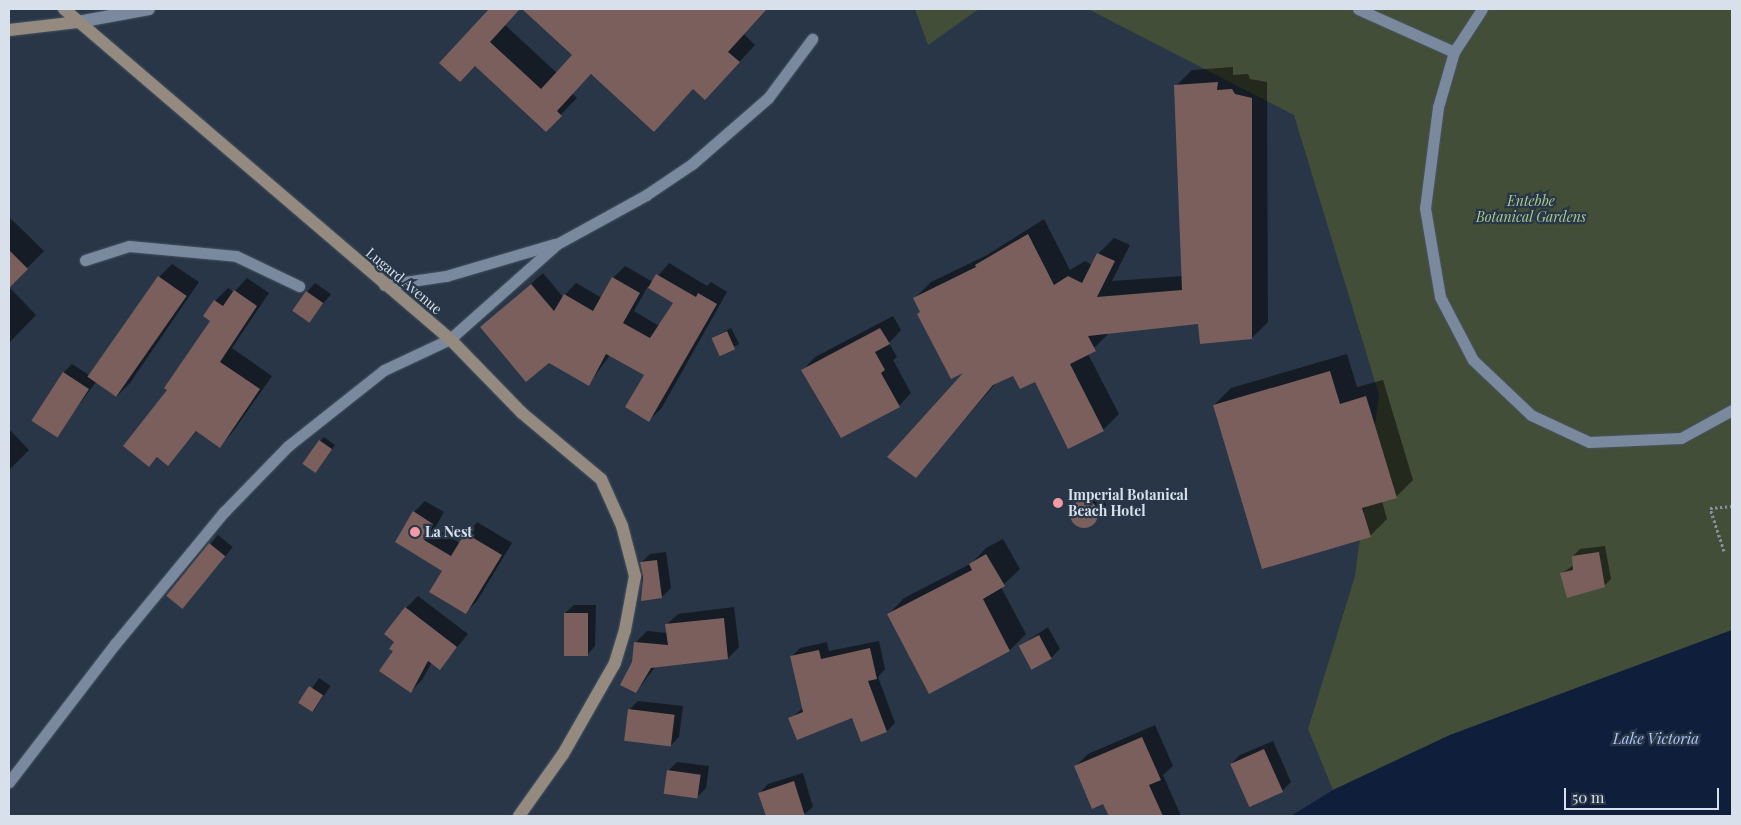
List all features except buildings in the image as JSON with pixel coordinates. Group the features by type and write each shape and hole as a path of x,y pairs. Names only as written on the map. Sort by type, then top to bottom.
{"street":[{"name":"Lugard Avenue","path":"64,9 384,285 450,339 522,413 601,478 622,526 635,576 625,630 611,671 563,754 519,816"},
{"path":"9,30 78,22 149,9"}],"lane":[{"path":"1358,9 1454,52"},
{"path":"1482,9 1454,52 1438,107 1425,208 1440,297 1473,360 1530,415 1589,442 1681,438 1732,410"},
{"path":"384,285 446,276 557,244 646,195 700,158 768,98 812,40"},
{"path":"9,782 224,512 288,446 384,370 450,339 557,244"},
{"path":"85,260 128,246 236,256 299,286"}],"path":[{"path":"1724,551 1710,508 1732,506"}],"green space":[{"path":"915,9 979,9 928,45"},
{"name":"Entebbe Botanical Gardens","path":"1088,9 1732,9 1732,630 1450,735 1333,790 1308,729 1355,576 1379,395 1294,115"}],"water":[{"name":"Lake Victoria","path":"1732,630 1732,816 1291,816 1333,790 1450,735"}],"place":[{"name":"Imperial Botanical Beach Hotel","path":"1058,503"},
{"name":"La Nest","path":"415,532"}]}
